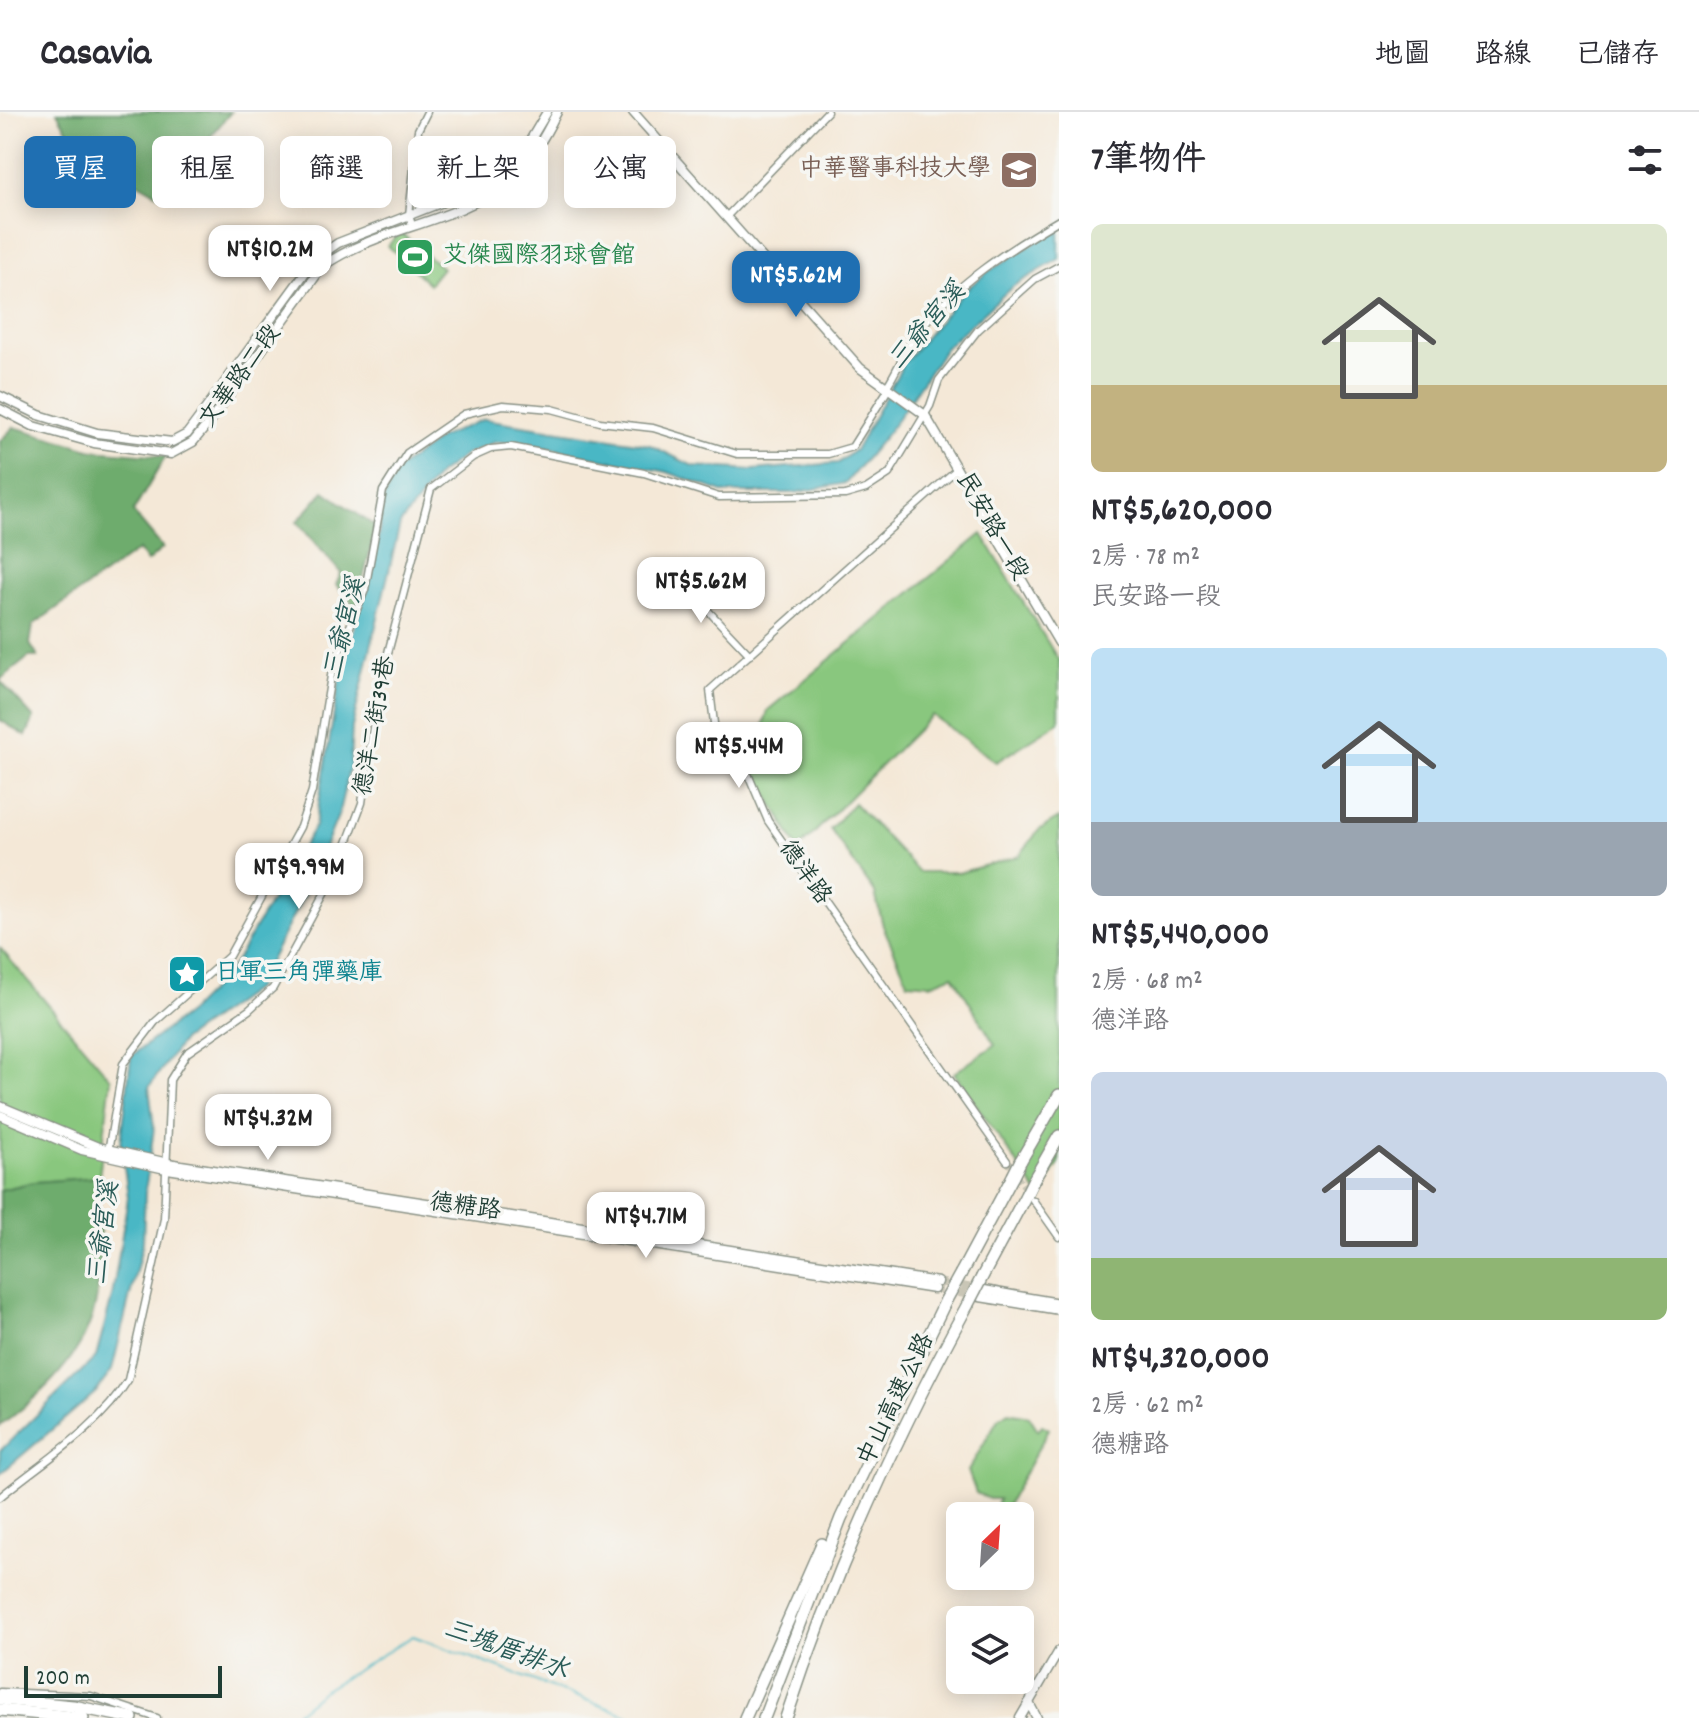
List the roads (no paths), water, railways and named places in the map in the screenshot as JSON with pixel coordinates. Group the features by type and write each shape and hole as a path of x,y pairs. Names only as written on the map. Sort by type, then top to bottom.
{"highway":[{"name":"中山高速公路","path":"764,1718 841,1518 946,1300 1059,1095"},
{"name":"中山高速公路","path":"786,1718 863,1516 907,1420 982,1277 1030,1197 1033,1181 1059,1136"},
{"path":"794,1718 863,1532 863,1516"},
{"path":"745,1718 829,1528 841,1518"},
{"path":"0,1699 73,1706 132,1718"},
{"path":"0,1710 83,1718"}],"street":[{"path":"412,225 409,215 418,130 427,112"},
{"name":"文華路二段","path":"0,396 39,415 97,433 172,442 187,434 315,259 338,243 484,186 500,176 522,154 547,112"},
{"name":"文華路二段","path":"0,409 33,426 94,443 171,454 193,442 201,433 323,266 342,252 475,201 506,183 540,144 557,112"},
{"path":"633,112 728,215 860,368 923,413"},
{"path":"728,215 827,112"},
{"path":"111,1154 123,1064 155,1022 229,956 300,827 312,791 332,670 339,645 365,590 385,483 407,453 464,414 503,405 554,410 600,422 653,428 729,453 828,454 852,447 890,388 916,334 932,316 1006,251 1059,220"},
{"name":"德洋二街39巷","path":"0,1497 98,1416 118,1397 128,1380 160,1242 167,1101 177,1066 187,1053 249,1010 273,988 326,892 352,834 369,768 379,687 431,489 473,457 504,448 644,473 719,497 845,495 875,485 889,474 939,380 978,330 1035,279 1059,266"},
{"name":"民安路一段","path":"923,413 1059,643"},
{"name":"德洋路","path":"957,469 710,690 716,740 745,767 768,821 1007,1161"},
{"path":"664,576 682,583 750,655"},
{"name":"德糖路","path":"0,1106 111,1154"},
{"name":"德糖路","path":"0,1115 111,1154 165,1166 936,1286"},
{"path":"1030,1197 1059,1237"},
{"path":"1059,1303 982,1294 1059,1310"},
{"path":"1020,1718 1059,1651"},
{"path":"0,1692 91,1696 157,1718"},
{"path":"1029,1703 1037,1718"}],"water":[{"path":"1059,228 1059,259 1012,287 946,347 889,431 846,483 794,493 725,493 667,472 533,445 495,442 465,455 438,475 400,524 352,727 350,765 338,816 309,885 256,988 183,1040 149,1087 154,1128 145,1193 143,1242 112,1370 96,1392 0,1474 0,1451 96,1357 112,1297 128,1197 121,1143 131,1056 189,1012 229,972 315,826 341,671 375,559 384,498 397,470 441,437 484,419 650,445 693,466 753,470 838,463 856,449 904,363 964,291 989,271"}],"waterway":[{"name":"三塊厝排水","path":"290,1718 323,1691 413,1636 635,1718"}],"tunnel":[{"path":"1007,1161 1027,1191"},
{"path":"938,1282 979,1289"},
{"path":"934,1289 977,1296"}],"place":[{"name":"中華醫事科技大學","path":"1019,170"},
{"name":"艾傑國際羽球會館","path":"415,257"},
{"name":"日軍三角彈藥庫","path":"187,974"}],"water label":[{"name":"三爺宮溪","path":"928,327"},
{"name":"三爺宮溪","path":"346,629"},
{"name":"三爺宮溪","path":"105,1233"}]}
